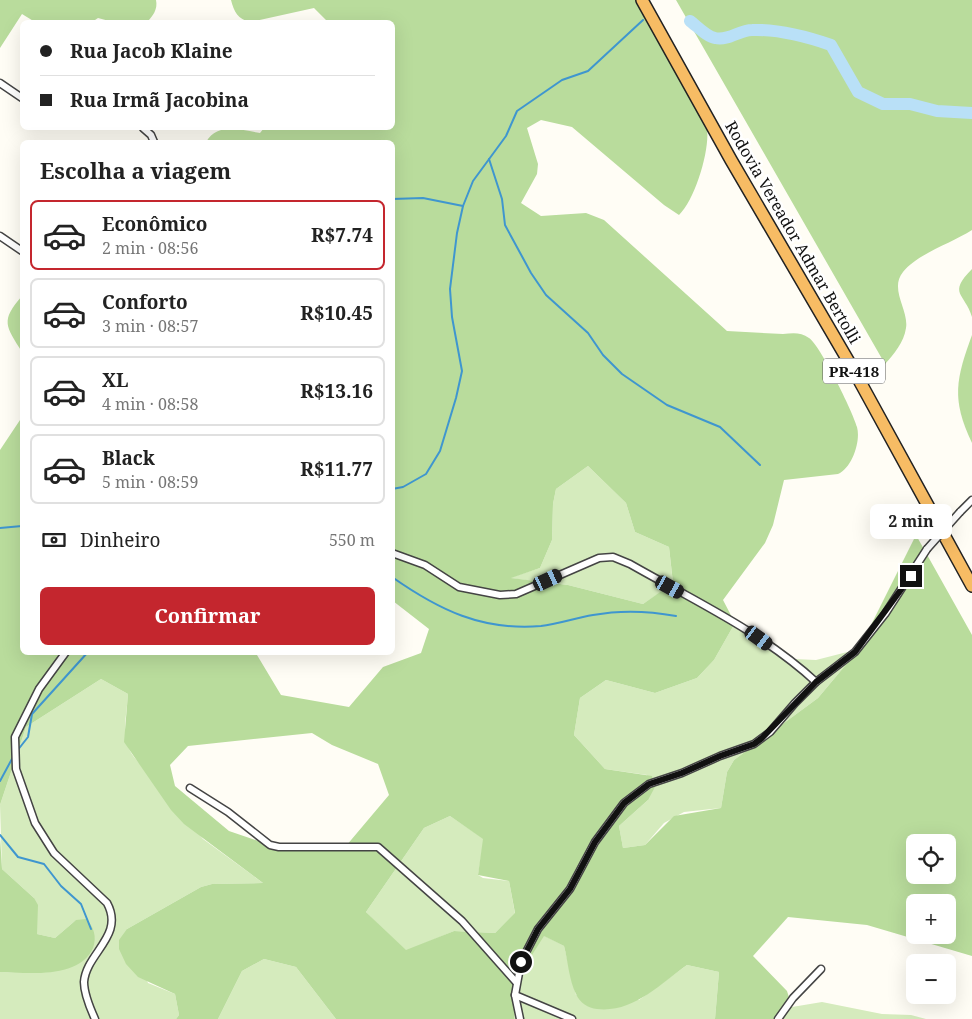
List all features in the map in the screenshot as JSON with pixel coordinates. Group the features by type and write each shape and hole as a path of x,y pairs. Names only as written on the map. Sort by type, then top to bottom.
{"highway":[{"name":"Rodovia Vereador Admar Bertolli","path":"642,0 731,160 853,369 972,586"}],"street":[{"path":"0,83 20,97"},
{"path":"145,130 153,140"},
{"path":"0,236 20,250"},
{"path":"520,1019 515,995 521,962 538,929 570,889 595,842 624,803 649,784 754,744 770,732 816,682 855,652 885,614 926,549 972,500"},
{"path":"395,554 425,566 459,587 500,595 516,594 599,558 613,557 630,564 745,628 802,669 816,682"},
{"path":"64,655 39,689 15,737 16,769 35,823 54,854 107,903 112,913 110,931 84,981 87,999 95,1019"},
{"path":"190,788 228,812 270,845 279,847 378,847 462,921 516,982"},
{"path":"778,1019 793,998 821,969"},
{"path":"515,995 572,1019"}],"green space":[{"path":"0,0 156,0 154,12 149,20 106,20 98,18 95,20 32,20 22,14 0,48"},
{"path":"231,0 635,0 707,129 704,161 691,198 679,215 664,205 572,127 541,120 527,128 538,164 537,174 521,203 541,216 586,213 604,220 727,331 797,333 809,338 821,353 843,394 857,427 858,439 851,460 843,471 838,474 784,480 773,525 765,543 723,600 735,623 714,660 697,678 655,693 606,680 580,698 574,735 605,769 652,776 655,787 648,800 619,826 623,848 645,845 674,816 721,808 727,772 734,760 818,698 859,649 916,535 972,635 972,956 931,944 956,944 956,894 906,894 906,937 867,925 788,917 753,956 787,991 792,1007 782,1019 715,1019 719,972 687,965 656,989 622,1007 597,1009 587,1006 580,1000 574,989 564,946 544,936 516,980 514,1019 336,1019 296,967 264,959 242,971 218,1019 176,1019 179,1015 175,994 138,977 126,964 119,949 119,940 127,929 201,887 212,884 263,883 184,824 171,810 124,742 128,694 101,679 26,727 0,805 0,450 20,420 20,655 257,655 281,695 349,707 383,667 421,653 429,629 395,603 395,140 208,140 217,132 223,130 244,130 260,133 262,130 395,130 395,20 326,20 314,8 259,20 244,20 235,11","holes":["588,466 626,503 635,532 669,547 673,583 643,604 568,585 511,578 540,568 552,540 553,504 556,489","312,733 332,745 378,764 389,795 346,846 270,845 229,831 175,786 170,765 188,746","450,816 483,839 478,875 509,881 515,913 495,933 454,931 406,950 366,912 424,828"]},
{"path":"676,0 972,0 972,230 926,254 903,272 898,285 905,314 906,328 901,343 885,364"},
{"path":"972,269 972,317 959,289 960,284"},
{"path":"20,299 20,349 12,336 8,324 10,312"},
{"path":"972,335 972,443 961,414 958,389 962,364"},
{"path":"588,466 626,503 635,532 669,547 673,584 643,604 568,585 509,578 540,568 552,540 553,504 556,489"},
{"path":"735,623 794,659 816,660 859,649 818,698 734,760 727,772 721,808 684,812 664,823 645,845 623,848 619,826 648,800 647,775 605,769 574,735 580,698 606,680 655,693 697,678 714,660"},
{"path":"101,679 128,694 125,735 129,750 134,757 203,839 263,883 212,884 201,887 127,929 148,983 175,994 179,1015 176,1019 0,1019 0,972 33,973 76,920 55,938 37,934 34,898 2,869 0,805 26,727"},
{"path":"450,816 484,839 478,875 483,878 509,881 515,914 495,933 454,931 406,951 366,912 424,828"},
{"path":"0,836 2,869 34,898 38,905 37,934 55,938 76,920 86,919 91,925 95,936 93,948 86,958 77,965 52,972 0,972"},
{"path":"543,935 564,946 576,995 639,1000 687,965 719,972 715,1019 514,1019 516,980"},
{"path":"264,959 296,967 336,1019 218,1019 242,971"},
{"path":"822,1002 882,1014 911,1015 926,1019 782,1019 792,1007"}],"waterway":[{"path":"395,488 403,487 426,474 440,451 456,398 462,371 452,317 450,289 457,233 463,206 473,181 506,136 517,111 562,80 588,71 643,20"},
{"path":"690,21 705,34 720,39 747,30 762,30 792,34 831,45 858,92 883,104 910,104 937,111 972,113"},
{"path":"489,159 502,199 505,225 531,273 546,295 588,333 603,355 622,374 667,405 720,427 760,465"},
{"path":"395,199 423,198 463,206"},
{"path":"0,528 20,526"},
{"path":"395,579 427,599 462,616 499,625 541,626 603,613 645,612 676,616"},
{"path":"17,751 28,737 32,714 85,655"},
{"path":"0,781 13,757"},
{"path":"0,835 18,857 44,864 61,886 81,904 91,929"}],"route":[{"path":"521,962 538,929 570,889 595,842 624,803 649,784 754,744 770,732 794,703 816,682 855,652 885,614 911,576"}]}
